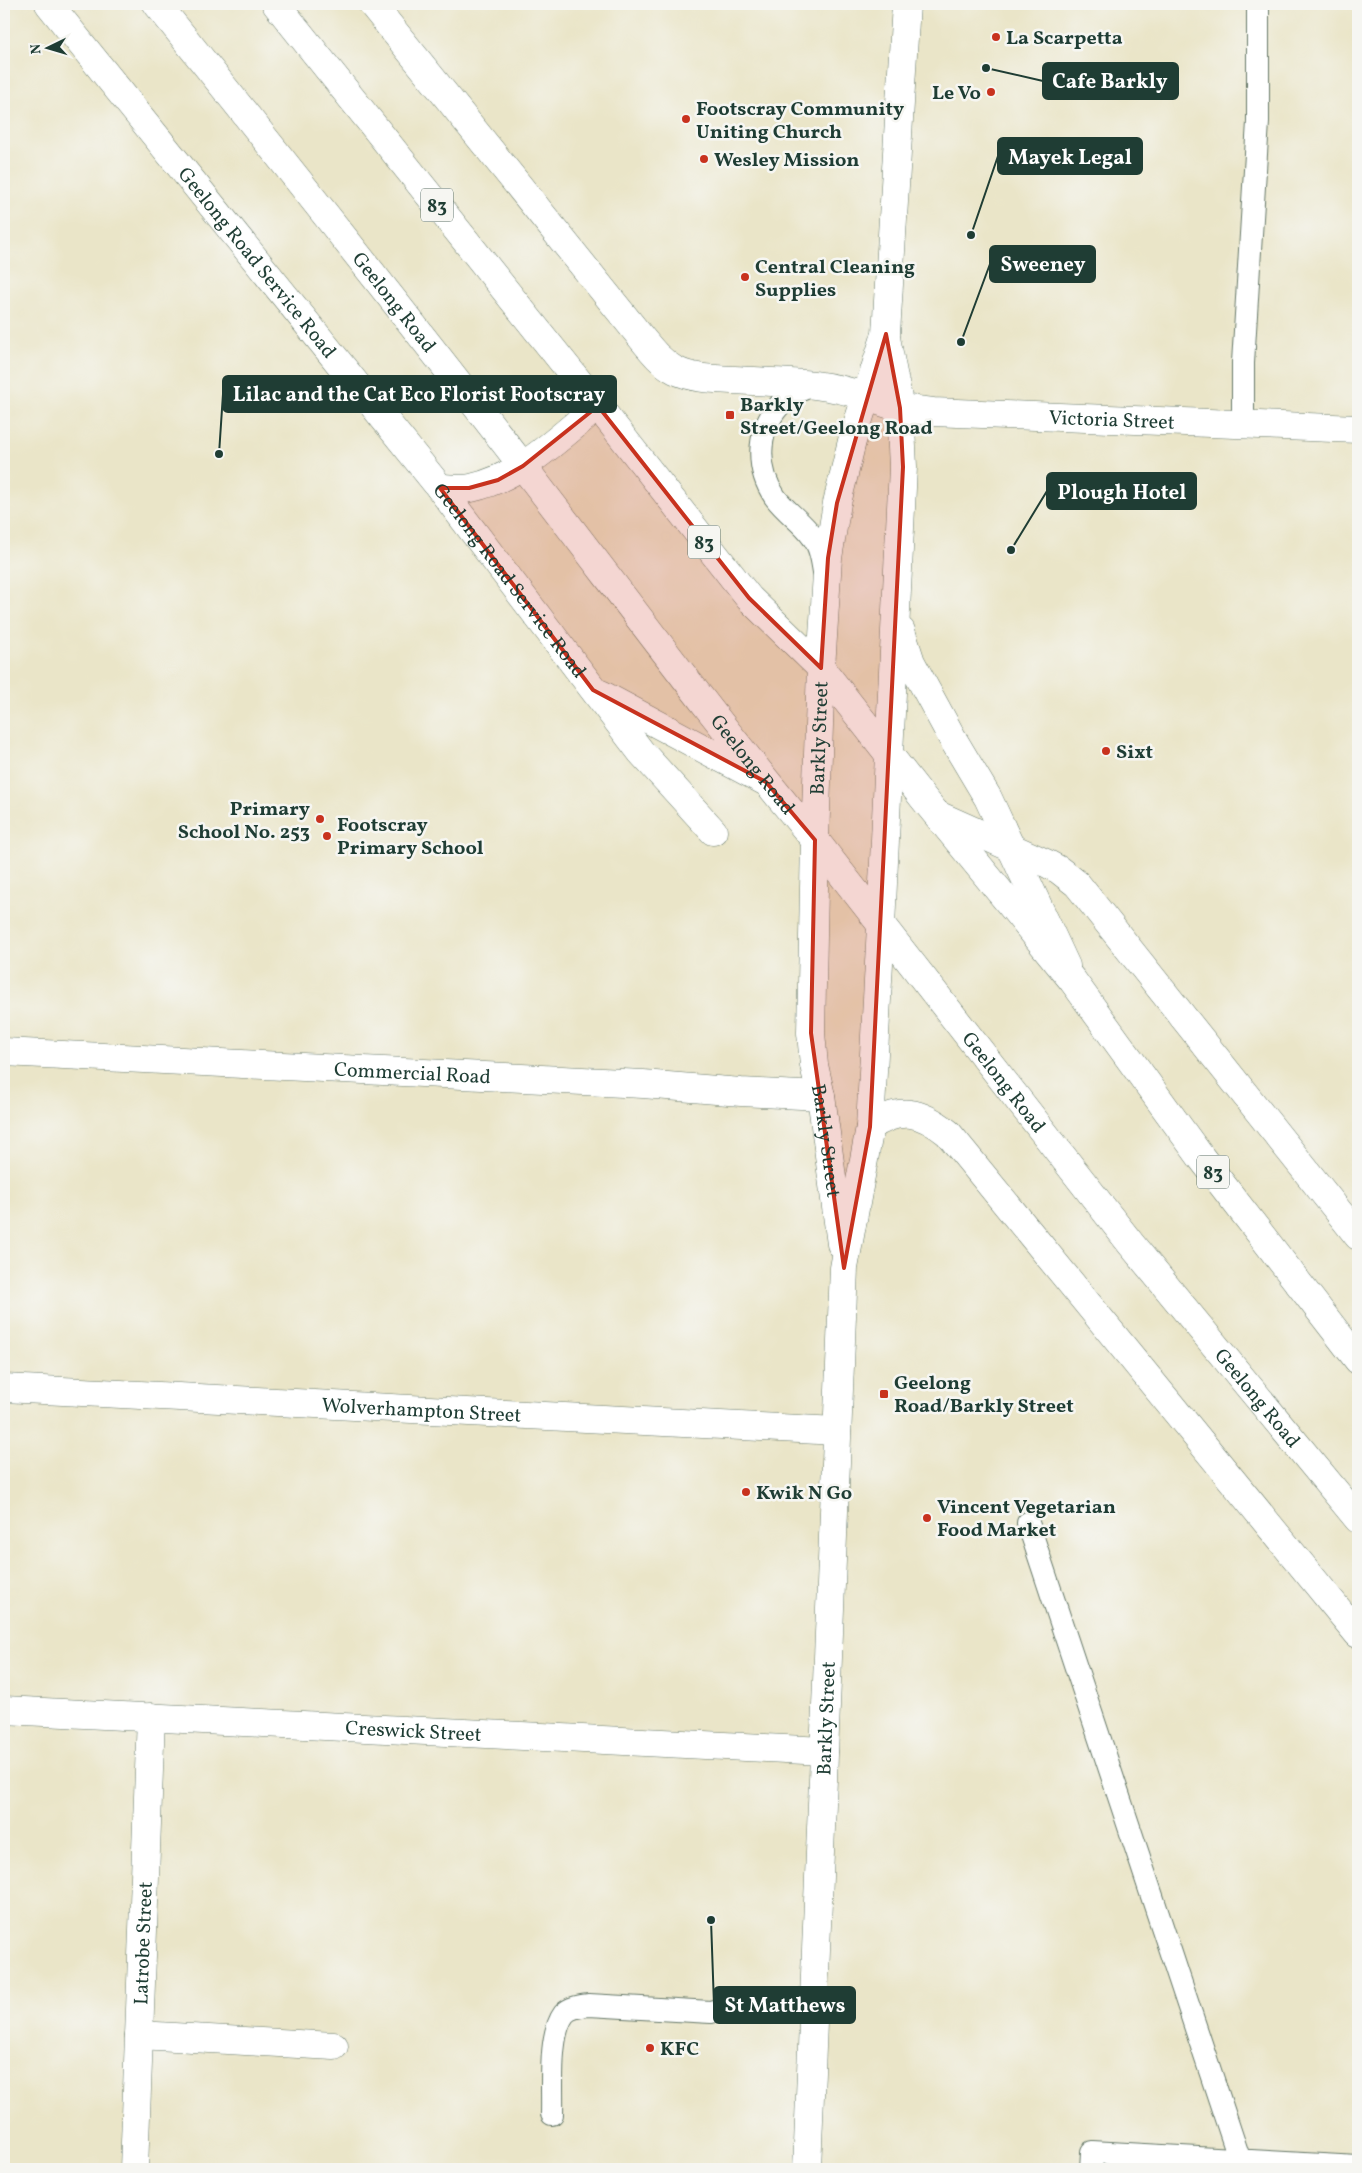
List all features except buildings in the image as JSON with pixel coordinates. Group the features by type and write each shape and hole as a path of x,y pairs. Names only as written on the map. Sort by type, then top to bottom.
{"main road":[{"name":"Geelong Road Service Road","path":"49,4 440,488 641,752 713,831"},
{"name":"Geelong Road","path":"156,4 319,205 766,782 815,840 1131,1244 1358,1519"},
{"name":"83","path":"276,4 749,598 821,668 1073,981 1200,1156 1358,1360"},
{"path":"372,4 644,341 663,361 675,370 700,377 840,388 866,397"},
{"name":"Barkly Street","path":"844,1268 821,1096 814,1065 812,1033 815,840 821,668 826,580 837,502 852,441 886,334 906,4"},
{"name":"Barkly Street","path":"807,2169 844,1268 870,1127 903,468 900,408 886,334"},
{"name":"Victoria Street","path":"866,397 900,408 933,412 1358,429"},
{"path":"440,488 469,488 498,480 523,466 598,406"},
{"path":"897,605 899,623 911,662 954,741 980,783 1073,981"},
{"name":"Geelong Road Service Road","path":"593,690 766,782"},
{"path":"938,815 1059,870 1077,884 1358,1236"},
{"name":"Commercial Road","path":"4,1052 643,1084 758,1094 821,1096"},
{"path":"870,1127 888,1116 909,1114 929,1120 948,1133 1358,1634"},
{"name":"Wolverhampton Street","path":"4,1388 837,1430"},
{"name":"Creswick Street","path":"4,1710 824,1751"},
{"name":"Latrobe Street","path":"134,2169 151,1717"},
{"path":"139,2035 334,2046"}],"lane":[{"path":"1243,423 1243,363 1258,122 1258,4"},
{"path":"812,385 786,399 776,409 766,425 761,442 760,456 765,477 774,495 787,512 812,535 820,551 826,580"},
{"path":"1028,1523 1240,2160"},
{"path":"552,2114 554,2048 558,2024 565,2013 577,2006 589,2005 711,2012 733,2005"},
{"path":"1091,2169 1092,2152 1358,2167"}],"highlighted area":[{"path":"886,334 900,408 903,467 870,1127 844,1268 811,1033 815,840 766,782 593,690 440,488 469,488 498,480 523,466 598,406 749,598 821,668 828,558 837,503"}],"place":[{"name":"La Scarpetta","path":"996,37"},
{"name":"Cafe Barkly","path":"986,68"},
{"name":"Le Vo","path":"991,92"},
{"name":"Footscray Community Uniting Church","path":"686,119"},
{"name":"Wesley Mission","path":"704,159"},
{"name":"Mayek Legal","path":"971,235"},
{"name":"Central Cleaning Supplies","path":"745,277"},
{"name":"Sweeney","path":"961,342"},
{"name":"Barkly Street/Geelong Road","path":"730,415"},
{"name":"Lilac and the Cat Eco Florist Footscray","path":"219,454"},
{"name":"Plough Hotel","path":"1011,550"},
{"name":"Sixt","path":"1106,751"},
{"name":"Primary School No. 253","path":"320,819"},
{"name":"Footscray Primary School","path":"327,836"},
{"name":"Geelong Road/Barkly Street","path":"884,1394"},
{"name":"Kwik N Go","path":"746,1492"},
{"name":"Vincent Vegetarian Food Market","path":"927,1518"},
{"name":"St Matthews","path":"711,1920"},
{"name":"KFC","path":"650,2048"}]}
